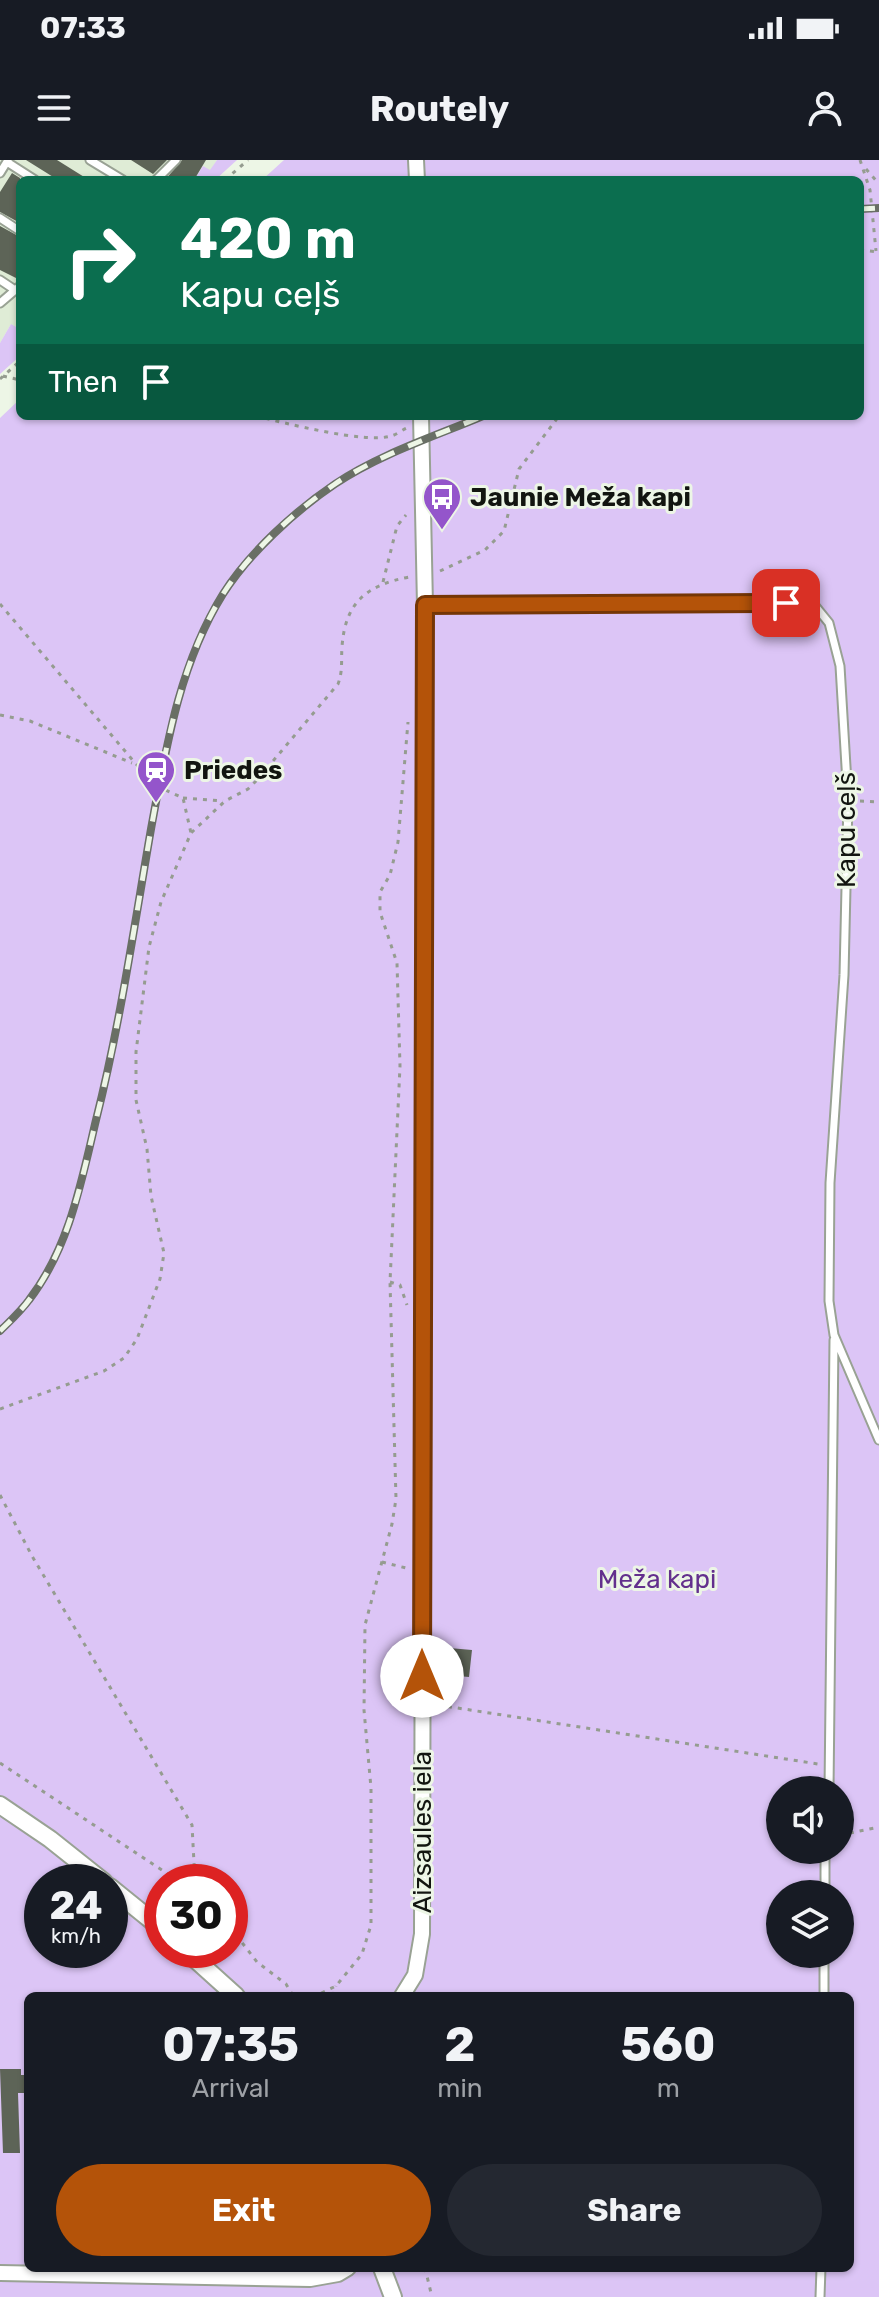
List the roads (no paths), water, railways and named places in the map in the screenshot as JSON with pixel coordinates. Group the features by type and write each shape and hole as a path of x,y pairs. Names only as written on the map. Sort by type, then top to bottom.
{"street":[{"name":"Aizsaules iela","path":"404,1992 415,1975 422,1934 425,575 421,420"},
{"path":"0,1805 81,1864"},
{"path":"128,1902 144,1914"},
{"path":"204,1968 229,1992"},
{"path":"0,2273 310,2279 341,2272"},
{"path":"384,2272 393,2297"}],"lane":[{"path":"90,160 116,176"},
{"path":"160,176 176,160"},
{"path":"0,173 8,161 29,176"},
{"path":"0,303 16,290"},
{"name":"Kapu ceļš","path":"425,605 786,603 816,607 829,623 840,666 848,800 844,975 830,1183 829,1301 834,1335 879,1440"},
{"path":"830,1776 834,1335"},
{"path":"824,1968 824,1992"},
{"path":"820,2297 821,2272"}],"railway":[{"path":"864,209 879,208"},
{"path":"0,1331 26,1304 43,1280 64,1237 79,1191 105,1084 169,738 185,678 208,621 246,563 289,520 320,495 370,464 473,420"}],"place":[{"name":"Jaunie Meža kapi","path":"442,531"},
{"name":"Priedes","path":"156,804"}],"park label":[{"name":"Meža kapi","path":"657,1579"}]}
